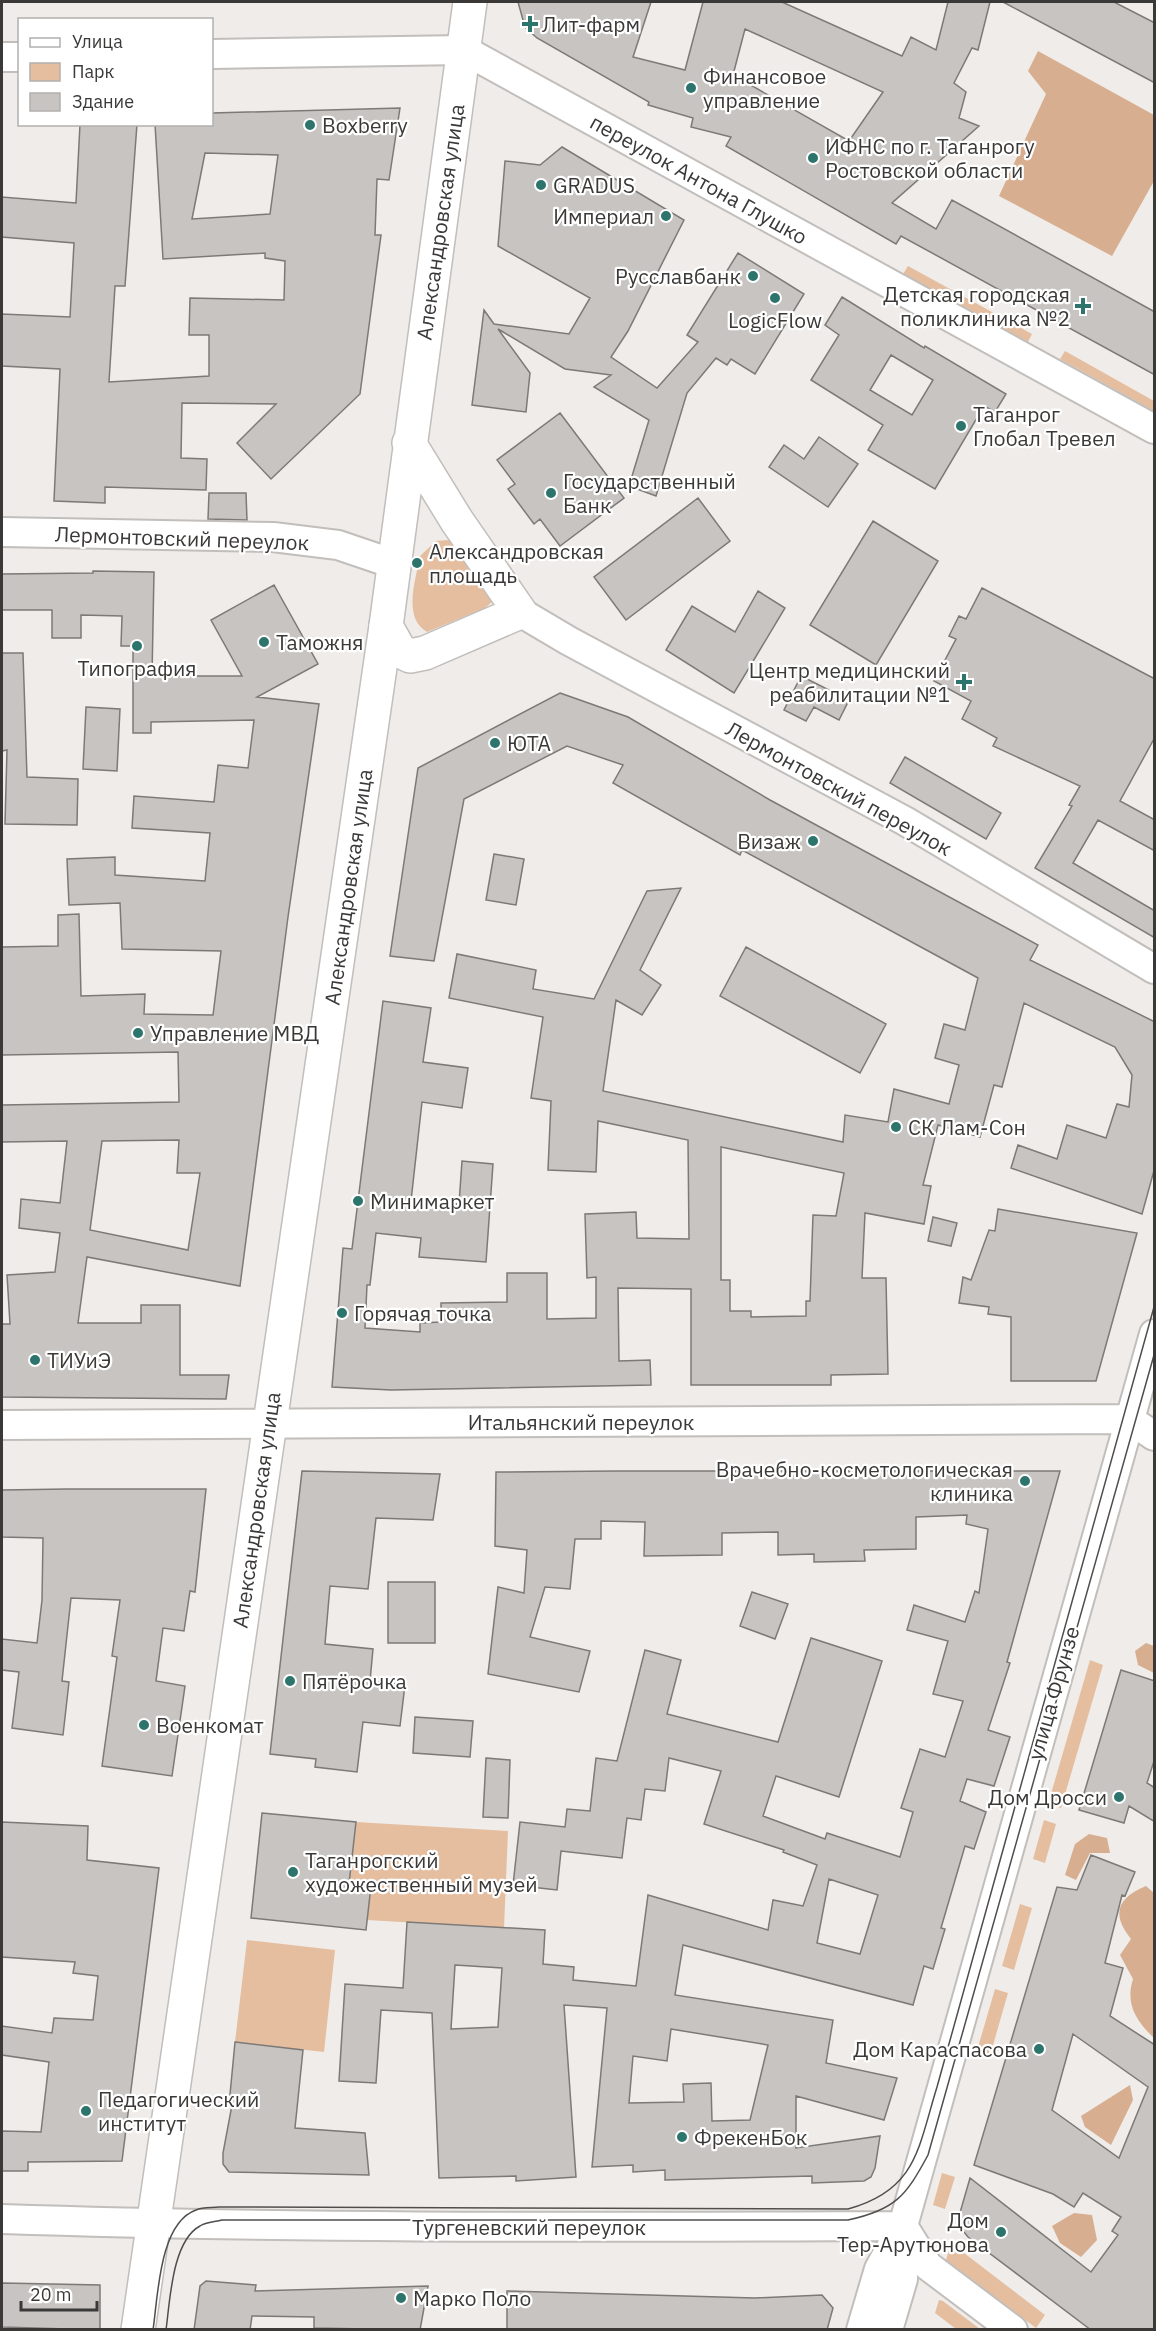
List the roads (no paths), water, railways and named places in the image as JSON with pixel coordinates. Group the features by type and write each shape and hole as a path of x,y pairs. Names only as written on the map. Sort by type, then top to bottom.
{"street":[{"name":"Александровская улица","path":"396,550 470,2"},
{"name":"переулок Антона Глушко","path":"213,54 464,50 1155,429"},
{"path":"2,57 18,57"},
{"path":"409,443 457,521 520,612 425,653 410,656 400,651 386,626 396,550 422,515 441,513 457,521"},
{"name":"Лермонтовский переулок","path":"2,532 273,537 396,550"},
{"name":"Лермонтовский переулок","path":"520,612 569,641 905,821 1155,969"},
{"name":"Александровская улица","path":"138,2330 268,1424 386,626"},
{"path":"377,692 425,653"},
{"name":"улица Фрунзе","path":"861,2330 879,2269 903,2226 1129,1419 1155,1334"},
{"path":"1129,1419 1155,1436"},
{"name":"Итальянский переулок","path":"2,1425 1129,1419"},
{"name":"Тургеневский переулок","path":"2,2219 154,2224 903,2226"},
{"path":"903,2226 928,2266 1013,2330"},
{"name":"улица Фрунзе","path":"888,2330 903,2279 903,2226"}],"tram line":[{"path":"153,2330 162,2262 167,2245 174,2230 184,2218 202,2208 848,2209 871,2201 901,2178 911,2164 925,2129 1154,1307"},
{"path":"166,2330 171,2288 183,2244 200,2226 222,2220 848,2220 877,2211 897,2199 913,2181 928,2155 1154,1355"}],"place":[{"name":"Лит-фарм","path":"530,24"},
{"name":"Финансовое управление","path":"691,88"},
{"name":"Boxberry","path":"310,125"},
{"name":"ИФНС по г. Таганрогу Ростовской области","path":"813,158"},
{"name":"GRADUS","path":"541,185"},
{"name":"Империал","path":"666,216"},
{"name":"Русславбанк","path":"753,276"},
{"name":"LogicFlow","path":"775,298"},
{"name":"Детская городская поликлиника №2","path":"1083,306"},
{"name":"Таганрог Глобал Тревел","path":"961,426"},
{"name":"Государственный Банк","path":"551,493"},
{"name":"Александровская площадь","path":"417,563"},
{"name":"Таможня","path":"264,642"},
{"name":"Типография","path":"137,646"},
{"name":"Центр медицинский реабилитации №1","path":"964,682"},
{"name":"ЮТА","path":"495,743"},
{"name":"Визаж","path":"813,841"},
{"name":"Управление МВД","path":"138,1033"},
{"name":"СК Лам-Сон","path":"896,1127"},
{"name":"Минимаркет","path":"358,1201"},
{"name":"Горячая точка","path":"342,1313"},
{"name":"ТИУиЭ","path":"35,1360"},
{"name":"Врачебно-косметологическая клиника","path":"1025,1481"},
{"name":"Пятёрочка","path":"290,1681"},
{"name":"Военкомат","path":"144,1725"},
{"name":"Дом Дросси","path":"1119,1797"},
{"name":"Таганрогский художественный музей","path":"293,1872"},
{"name":"Дом Караспасова","path":"1039,2049"},
{"name":"Педагогический институт","path":"86,2111"},
{"name":"ФрекенБок","path":"682,2137"},
{"name":"Дом Тер-Арутюнова","path":"1001,2232"},
{"name":"Марко Поло","path":"401,2298"}]}
